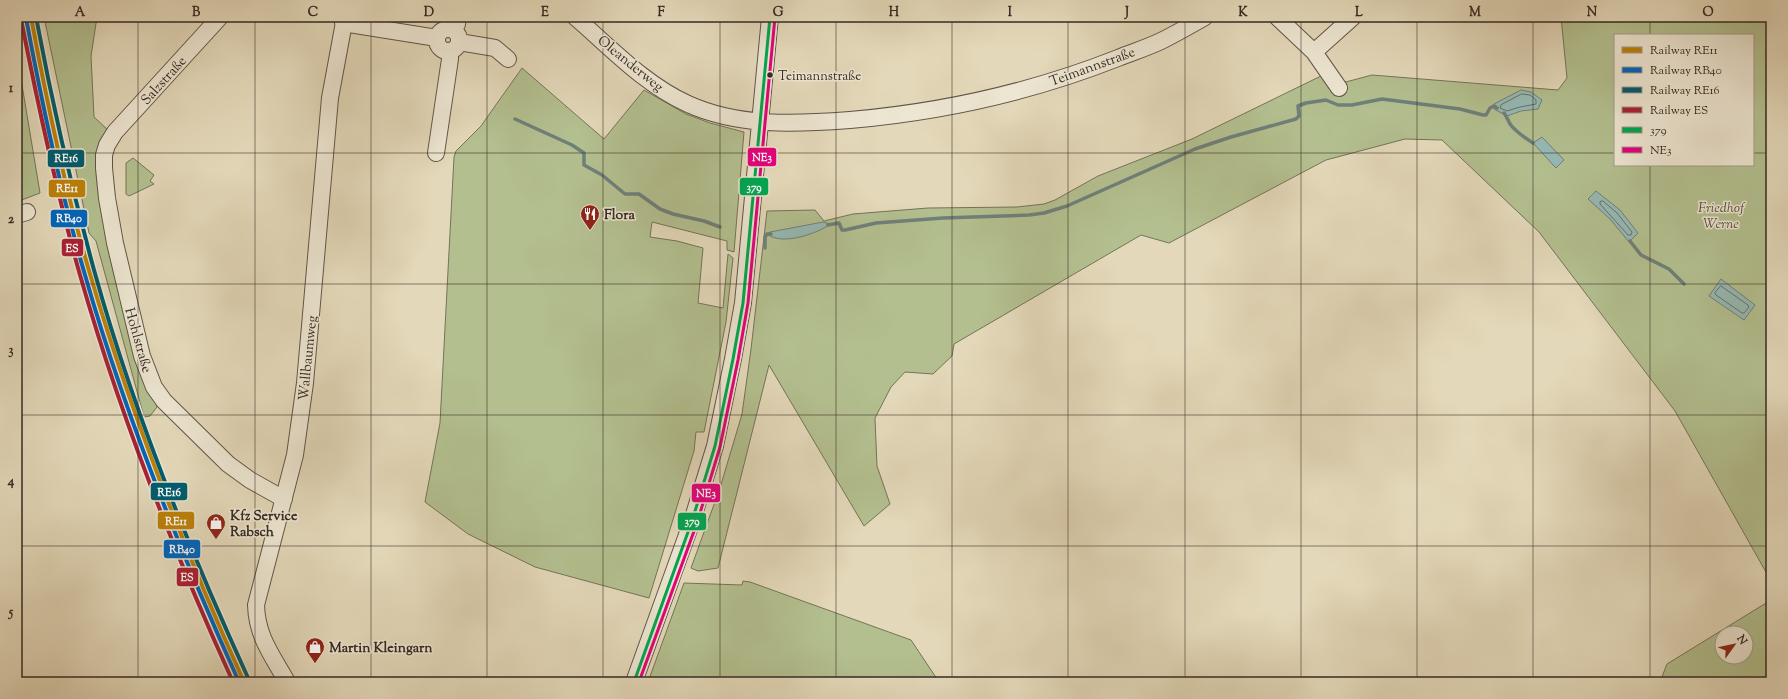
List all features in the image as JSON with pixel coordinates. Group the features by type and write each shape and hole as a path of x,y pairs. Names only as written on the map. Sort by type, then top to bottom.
{"street":[{"name":"Salzstraße","path":"107,145 115,132 220,17"},
{"path":"634,682 692,521 715,446 733,359 743,303 770,17"},
{"name":"Teimannstraße","path":"760,121 802,124 884,117 949,108 1021,91 1090,69 1162,40 1205,17"},
{"path":"1277,17 1314,52 1338,88"},
{"path":"1314,52 1353,17"},
{"name":"Oleanderweg","path":"578,18 645,78 666,92 689,104 712,112 740,120 760,121"},
{"name":"Wallbaumweg","path":"288,682 263,640 257,621 256,605 295,455 305,384 320,229 330,98 344,20 436,38 443,30 455,35"},
{"path":"436,153 450,58 455,35 495,48 508,59"},
{"name":"Hohlstraße","path":"107,145 104,168 115,242 142,356 154,387 164,401 218,456 250,480 284,499"}],"green space":[{"path":"44,17 97,17 91,56 94,117 109,131 102,149 134,325 157,407 150,416 144,417 96,241 89,233"},
{"name":"Friedhof Werne","path":"1561,17 1771,17 1771,581 1675,411 1539,232 1442,140 1405,139 1326,160 1169,243 1141,235 954,344 952,356 933,374 905,372 891,387 875,418 877,466 890,504 864,526 769,365 718,568 698,571 691,568 720,488 742,414 767,211 815,210 824,221 853,214 928,208 1017,207 1044,204 1055,200 1098,176 1192,139 1321,76 1342,83 1372,75 1558,90 1567,78"},
{"path":"17,55 40,193 19,201 17,196"},
{"path":"522,68 604,139 644,90 686,114 710,123 744,132 734,252 727,250 727,241 652,222 650,237 677,241 703,248 698,303 723,308 728,254 733,258 726,322 704,432 696,432 694,451 649,598 535,567 468,534 425,502 440,423 454,157 456,151 481,126"},
{"path":"133,158 154,175 150,181 154,184 129,196 126,194 126,163"},
{"path":"743,581 750,582 911,640 939,682 648,682 684,583 742,585"},
{"path":"1771,600 1771,682 1660,682 1667,664 1714,635 1714,665 1754,665 1754,625 1730,625"}],"water":[{"path":"1521,90 1531,92 1542,100 1538,109 1521,111 1507,116 1494,109 1494,104"},
{"path":"1542,137 1564,160 1556,168 1533,143"},
{"path":"1596,191 1620,210 1638,233 1629,242 1610,219 1588,199"},
{"path":"823,222 831,224 808,235 790,239 781,239 767,234 770,232"},
{"path":"1721,279 1755,305 1744,320 1709,296"}],"waterway":[{"path":"828,225 839,223 842,230 845,230 876,223 1044,213 1067,206 1195,149 1231,137 1296,119 1299,116 1298,106 1306,103 1326,100 1338,105 1352,105 1382,99 1460,109 1483,115 1486,115 1490,108 1494,106 1497,108"},
{"path":"1504,113 1515,130 1533,143"},
{"path":"515,119 572,145 584,153 584,165 602,175 625,194 639,194 660,209 720,227"},
{"path":"765,248 765,237 767,234 771,234"},
{"path":"1630,241 1641,255 1669,269 1684,284"}],"rail line":[{"name":"RE11","path":"31,17 50,114 65,178 81,242 106,326 160,481 200,582 244,682"},
{"name":"RE16","path":"36,17 55,112 77,207 109,323 163,478 183,529 249,680"},
{"name":"RB40","path":"26,18 45,115 60,179 76,243 101,327 135,430 154,481 195,582 239,682"},
{"name":"ES","path":"21,19 55,180 80,275 112,379 149,482 189,582 233,682"}],"transit line":[{"name":"379","path":"634,682 692,521 715,446 733,359 743,303 770,17"},
{"name":"NE3","path":"639,682 697,523 720,447 738,360 748,303 775,17"}],"place":[{"name":"Teimannstraße","path":"770,75"},
{"name":"Flora","path":"590,231"},
{"name":"Kfz Service Rabsch","path":"216,540"},
{"name":"Martin Kleingarn","path":"315,664"}]}
